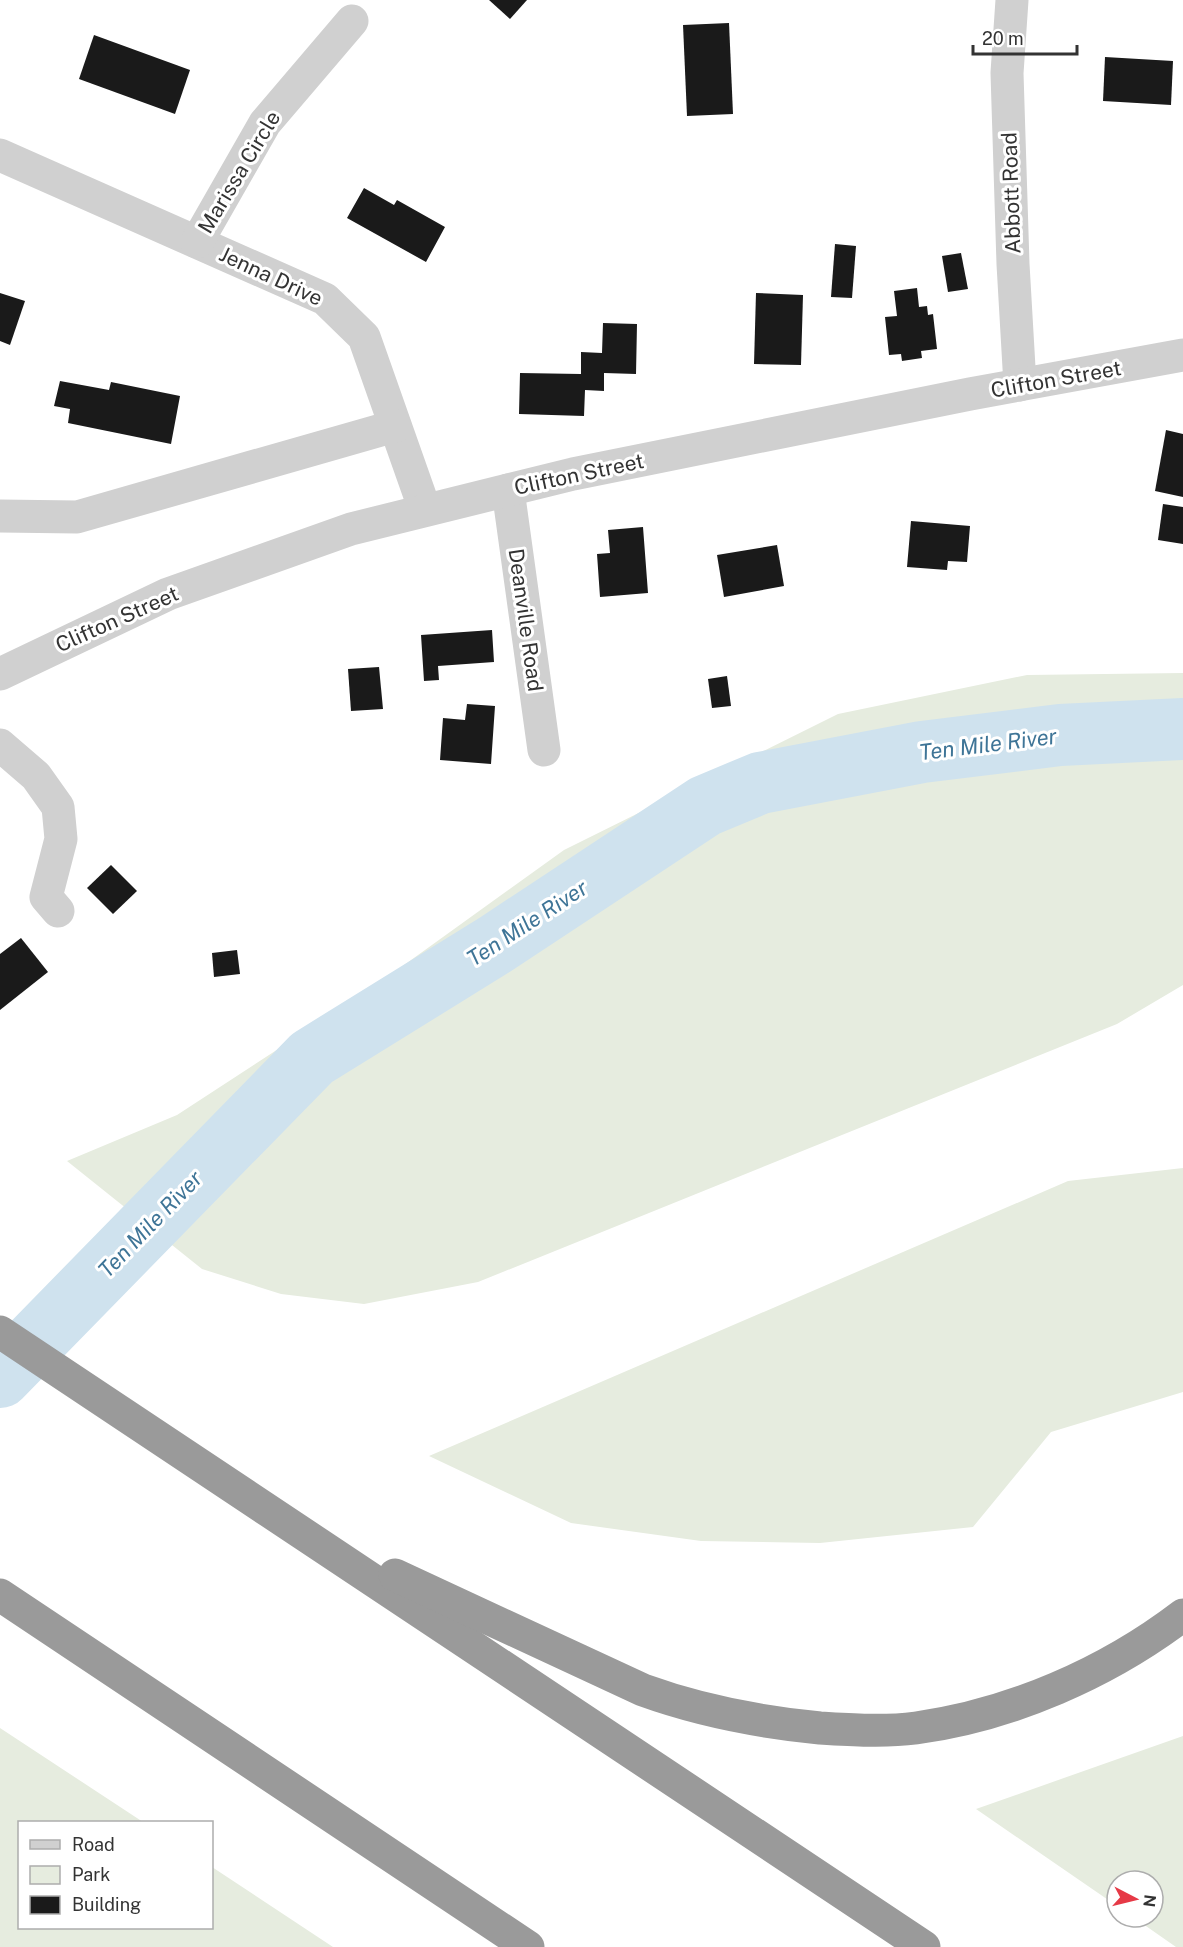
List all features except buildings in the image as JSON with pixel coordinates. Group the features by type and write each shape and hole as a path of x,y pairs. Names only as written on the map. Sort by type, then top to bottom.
{"highway":[{"path":"0,1332 924,1947"},
{"path":"299,1531 643,1690 708,1711 795,1726 891,1730 941,1724 984,1713 1072,1681 1161,1632 1183,1615"},
{"path":"0,1595 528,1947"}],"street":[{"name":"Abbott Road","path":"1012,0 1008,73 1013,264 1020,385"},
{"name":"Marissa Circle","path":"197,242 265,123 352,21"},
{"name":"Jenna Drive","path":"0,155 325,299 364,337 425,510"},
{"name":"Clifton Street","path":"0,674 168,594 351,528 573,474 1183,355"},
{"path":"0,516 77,517 395,426"},
{"name":"Deanville Road","path":"508,490 544,750"},
{"path":"0,745 36,776 58,807 61,839 46,897 58,910"}],"green space":[{"path":"1183,673 1183,985 1117,1024 478,1282 364,1304 281,1294 202,1269 67,1161 177,1115 375,986 564,850 838,714 1027,675"},
{"path":"1183,1168 1183,1392 1051,1432 973,1527 820,1543 701,1541 571,1523 429,1456 1068,1181"},
{"path":"0,1728 141,1821 18,1821 18,1929 213,1929 213,1868 333,1947 0,1947"},
{"path":"1183,1736 1183,1947 1176,1947 1150,1929 1165,1929 1165,1869 1105,1869 1105,1898 976,1809"}],"waterway":[{"name":"Ten Mile River","path":"0,1377 312,1058 496,944 705,806 760,783 922,752 1060,735 1183,729"}]}
